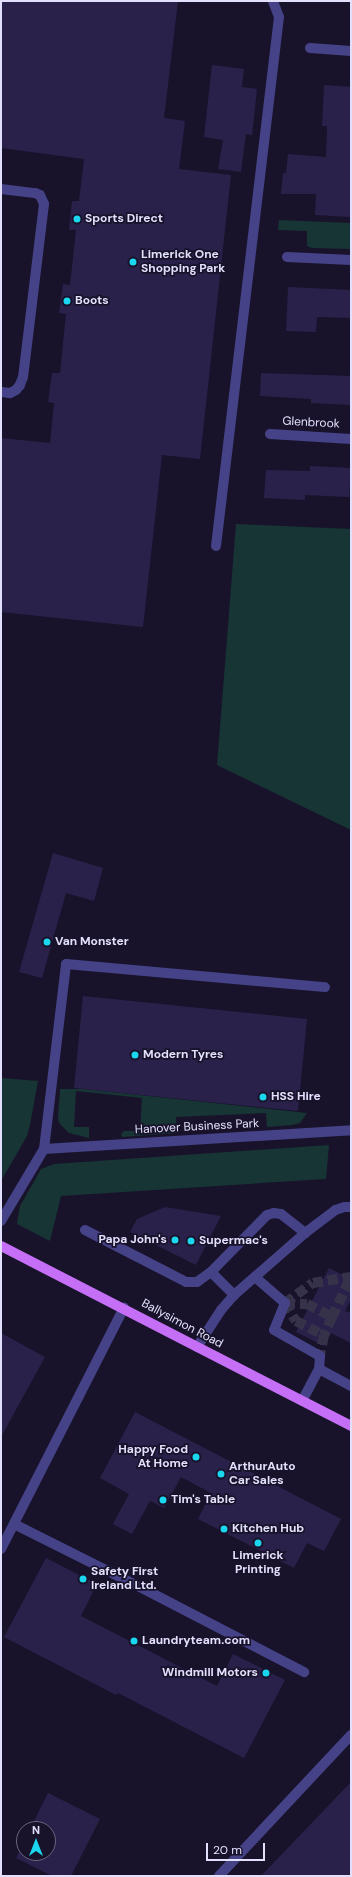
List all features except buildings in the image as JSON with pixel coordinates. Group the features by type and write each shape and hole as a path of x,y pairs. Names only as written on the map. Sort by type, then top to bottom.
{"main road":[{"name":"Ballysimon Road","path":"1,1246 351,1426"}],"street":[{"path":"216,546 279,17 273,1"},
{"path":"310,48 351,51"},
{"path":"1,189 35,193 40,195 44,204 22,377 20,385 16,390 10,393 1,392"},
{"path":"287,257 351,260"},
{"name":"Glenbrook","path":"270,434 351,439"},
{"path":"1,1221 44,1149 66,964 325,987"},
{"name":"Hanover Business Park","path":"44,1149 351,1130"},
{"path":"197,1347 221,1310 234,1295 305,1232 335,1210 345,1206 351,1207"},
{"path":"85,1230 186,1282 198,1282 211,1272 267,1215 274,1213 281,1214 305,1232"},
{"path":"211,1272 234,1295"},
{"path":"255,1277 285,1303 274,1330 320,1356 319,1369 302,1401"},
{"path":"1,1548 124,1308"},
{"path":"319,1369 351,1386"},
{"path":"14,1524 304,1672"},
{"path":"219,1876 351,1735"}],"green space":[{"path":"279,220 351,223 351,249 312,248 307,246 307,231 278,230"},
{"path":"236,524 351,529 351,830 217,765"},
{"path":"1,1078 38,1081 27,1136 1,1181"},
{"path":"60,1089 83,1089 307,1113 300,1123 267,1127 266,1113 176,1117 177,1133 122,1137 121,1134 124,1131 140,1131 142,1098 76,1091 74,1127 89,1127 89,1138 69,1133 60,1124 58,1119"},
{"path":"329,1145 326,1179 61,1196 50,1241 17,1224 20,1206 41,1169 54,1164"}],"tunnel":[{"path":"285,1303 313,1283 351,1277"},
{"path":"332,1317 351,1277"},
{"path":"285,1303 296,1321 324,1335 320,1356"},
{"path":"285,1303 307,1304 332,1317 324,1335"}],"place":[{"name":"Sports Direct","path":"77,219"},
{"name":"Limerick One Shopping Park","path":"133,262"},
{"name":"Boots","path":"67,301"},
{"name":"Van Monster","path":"47,942"},
{"name":"Modern Tyres","path":"135,1055"},
{"name":"HSS Hire","path":"263,1097"},
{"name":"Papa John's","path":"175,1240"},
{"name":"Supermac's","path":"191,1241"},
{"name":"Happy Food At Home","path":"196,1457"},
{"name":"ArthurAuto Car Sales","path":"221,1474"},
{"name":"Tim's Table","path":"163,1500"},
{"name":"Kitchen Hub","path":"224,1529"},
{"name":"Limerick Printing","path":"258,1543"},
{"name":"Safety First Ireland Ltd.","path":"83,1579"},
{"name":"Laundryteam.com","path":"134,1641"},
{"name":"Windmill Motors","path":"266,1673"}]}
